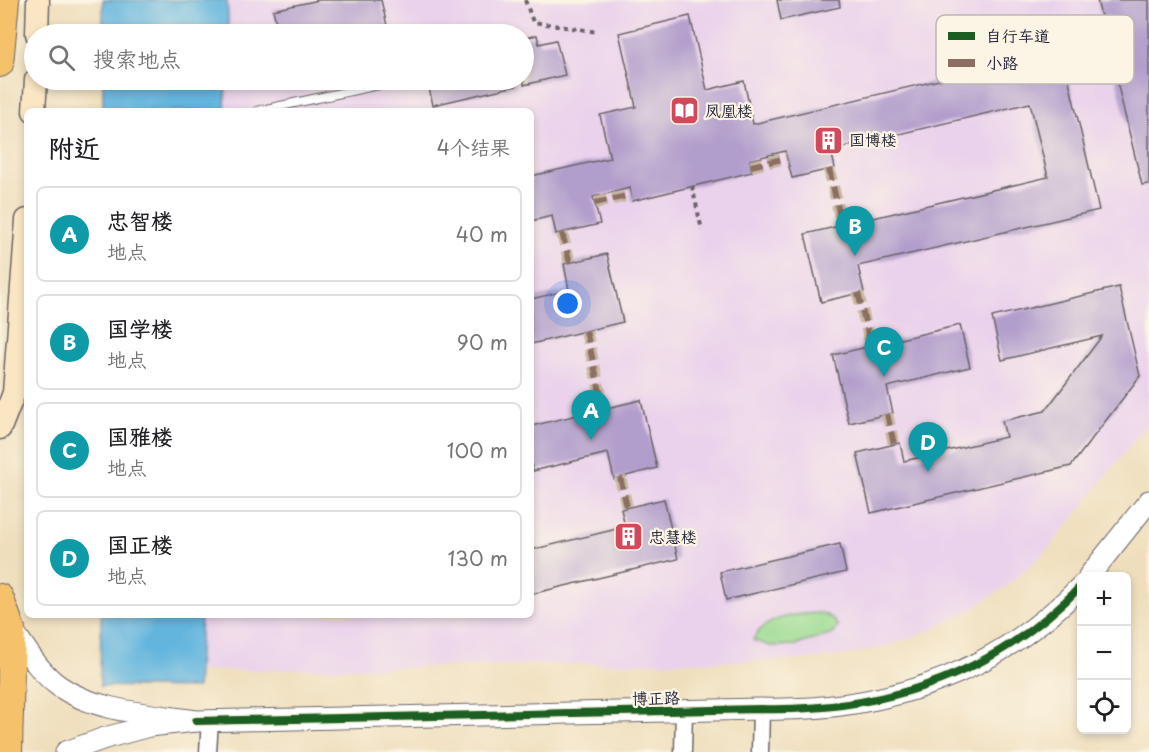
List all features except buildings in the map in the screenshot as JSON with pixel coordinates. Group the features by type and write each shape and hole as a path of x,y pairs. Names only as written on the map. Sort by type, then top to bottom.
{"main road":[{"path":"0,64 6,0"},
{"path":"37,24 38,0"},
{"path":"34,108 35,90"},
{"path":"0,428 14,393 24,260"},
{"path":"0,597 12,629 9,752"}],"street":[{"path":"1092,572 1149,501"},
{"name":"博正路","path":"203,721 761,708 796,710 843,706 900,694 933,683 993,655 1047,617 1077,590"},
{"path":"12,629 33,660 59,686 95,705 203,721"},
{"path":"760,752 761,708"},
{"path":"683,752 684,711"},
{"path":"66,752 149,726 203,721"},
{"path":"203,721 208,752"}],"lane":[{"path":"271,108 355,90"}],"path":[{"path":"525,0 533,22 597,32"},
{"path":"692,186 702,230"}],"shaded area":[{"path":"223,0 1149,0 1149,421 1046,551 1012,582 973,609 932,630 888,646 842,656 796,660 195,671 197,618 534,618 534,108 217,108 218,90 534,90 534,24 222,24"}],"green space":[{"path":"821,613 832,618 838,626 832,634 796,645 770,646 753,640 766,625 774,621 792,615"}],"water":[{"path":"103,0 227,0 228,24 103,24"},
{"path":"103,90 226,90 225,108 103,108"},
{"path":"101,618 201,618 197,688 100,686"}],"tunnel":[{"path":"751,166 787,158"},
{"path":"829,169 842,225"},
{"path":"595,203 631,195"},
{"path":"562,233 570,263"},
{"path":"858,293 871,346"},
{"path":"586,331 604,409"},
{"path":"887,414 894,444"},
{"path":"620,477 627,507"}],"marked path":[{"path":"751,166 787,158"},
{"path":"829,169 842,225"},
{"path":"595,203 631,195"},
{"path":"562,233 570,263"},
{"path":"858,293 871,346"},
{"path":"586,331 604,409"},
{"path":"887,414 894,444"},
{"path":"620,477 627,507"}],"cycle path":[{"path":"196,721 807,708 851,704 894,695 935,682 975,665 1012,643 1048,616 1077,590"}],"place":[{"name":"凤凰楼","path":"684,111"},
{"name":"国博楼","path":"828,140"},
{"name":"国学楼","path":"855,256"},
{"name":"国雅楼","path":"884,377"},
{"name":"忠智楼","path":"591,440"},
{"name":"国正楼","path":"928,472"},
{"name":"忠慧楼","path":"628,537"}]}
